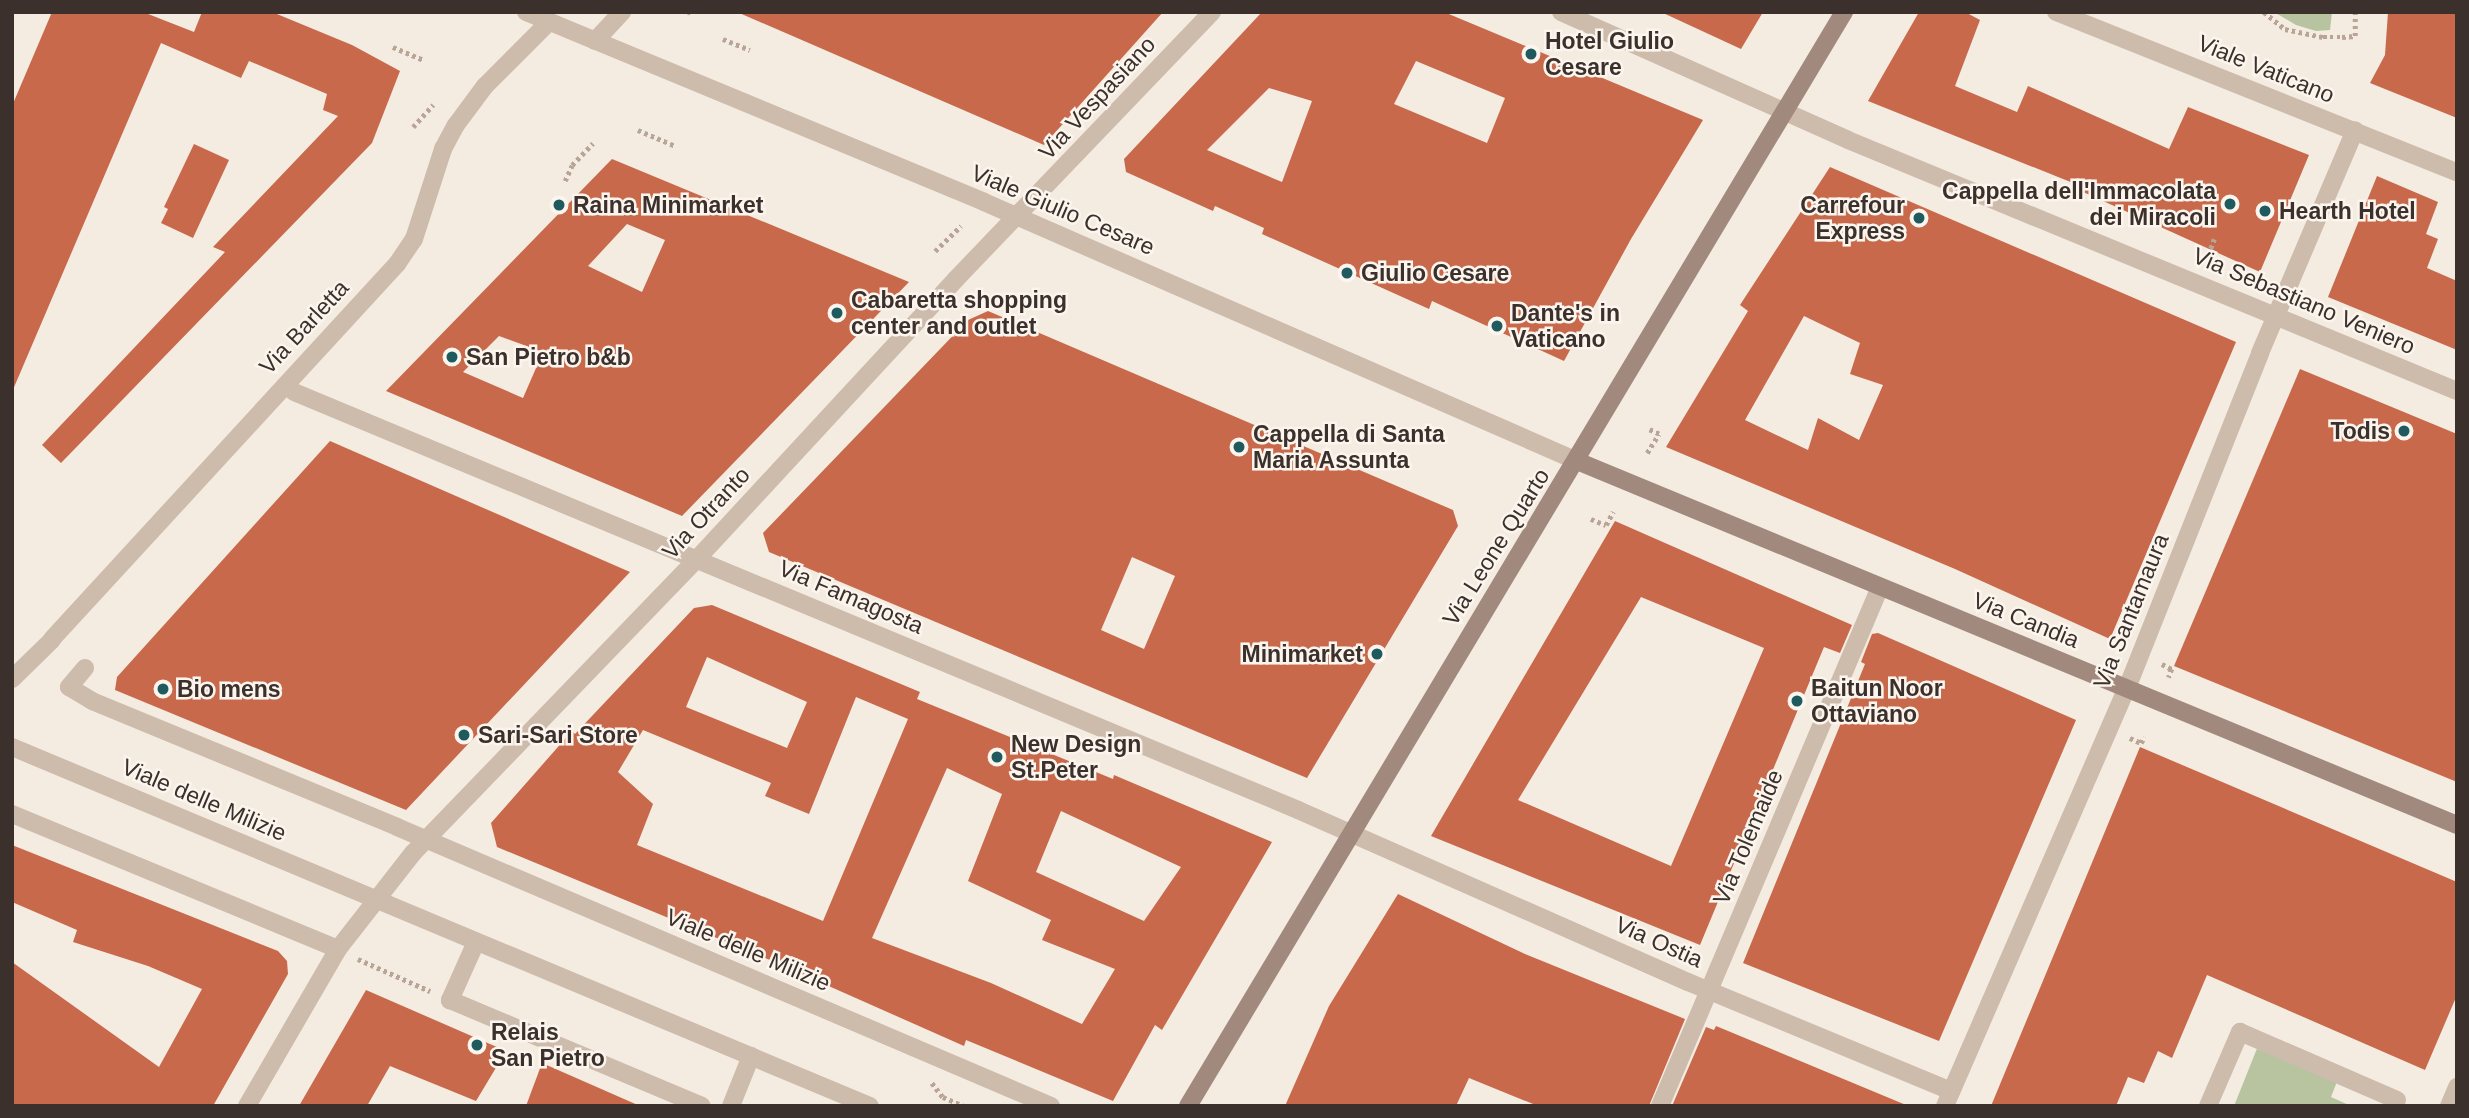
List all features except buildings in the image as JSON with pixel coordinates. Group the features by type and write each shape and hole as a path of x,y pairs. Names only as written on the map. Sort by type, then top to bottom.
{"main road":[{"name":"Via Leone Quarto","path":"1188,1106 1844,12"},
{"name":"Via Candia","path":"1577,461 2457,825"}],"street":[{"name":"Viale Giulio Cesare","path":"526,12 1018,217 1577,461"},
{"path":"595,41 622,12"},
{"name":"Via Vespasiano","path":"1018,217 1212,12"},
{"name":"Via Sebastiano Veniero","path":"1561,12 1783,111 2457,391"},
{"name":"Viale Vaticano","path":"2056,12 2457,172"},
{"name":"Via Barletta","path":"12,679 52,639 397,264 414,239 443,149 456,125 499,71 549,22"},
{"name":"Via Santamaura","path":"1948,1098 2127,688 2276,315 2355,130"},
{"name":"Via Otranto","path":"426,840 696,560 956,279 1018,217"},
{"name":"Via Barletta","path":"294,392 332,407"},
{"name":"Via Famagosta","path":"332,407 1350,833"},
{"name":"Via Tolemaide","path":"1660,1106 1880,587"},
{"name":"Viale delle Milizie","path":"85,668 69,687 92,701 1051,1106"},
{"name":"Viale delle Milizie","path":"12,747 870,1106"},
{"path":"12,814 338,949"},
{"name":"Via Ostia","path":"1350,833 1710,990 1948,1098"},
{"path":"247,1106 338,949 426,840"},
{"path":"476,942 450,1000 702,1106"},
{"path":"2208,1106 2240,1032 2397,1100"},
{"path":"731,1106 751,1056"},
{"path":"2449,1106 2457,1087"}],"path":[{"path":"2264,12 2285,29 2323,37 2356,36 2356,12"},
{"path":"723,39 750,50"},
{"path":"393,47 423,60"},
{"path":"412,127 433,105"},
{"path":"638,130 674,145"},
{"path":"565,181 572,165 593,143"},
{"path":"935,251 961,226"},
{"path":"2208,255 2214,239"},
{"path":"1647,453 1659,434 1648,429"},
{"path":"1591,519 1606,525 1613,512"},
{"path":"2162,664 2172,669 2169,677"},
{"path":"2130,738 2141,743 2144,737"},
{"path":"338,949 450,1000"}],"green space":[{"path":"2274,12 2332,12 2330,30 2316,31 2296,25"},
{"path":"2260,1041 2340,1074 2331,1097 2351,1106 2234,1106"}],"place":[{"name":"Hotel Giulio Cesare","path":"1531,54"},
{"name":"Cappella dell'Immacolata dei Miracoli","path":"2230,204"},
{"name":"Raina Minimarket","path":"559,205"},
{"name":"Hearth Hotel","path":"2265,211"},
{"name":"Carrefour Express","path":"1919,218"},
{"name":"Giulio Cesare","path":"1347,273"},
{"name":"Cabaretta shopping center and outlet","path":"837,313"},
{"name":"Dante's in Vaticano","path":"1497,326"},
{"name":"San Pietro b&b","path":"452,357"},
{"name":"Todis","path":"2404,431"},
{"name":"Cappella di Santa Maria Assunta","path":"1239,447"},
{"name":"Minimarket","path":"1377,654"},
{"name":"Bio mens","path":"163,689"},
{"name":"Baitun Noor Ottaviano","path":"1797,701"},
{"name":"Sari-Sari Store","path":"464,735"},
{"name":"New Design St.Peter","path":"997,757"},
{"name":"Relais San Pietro","path":"477,1045"}]}
